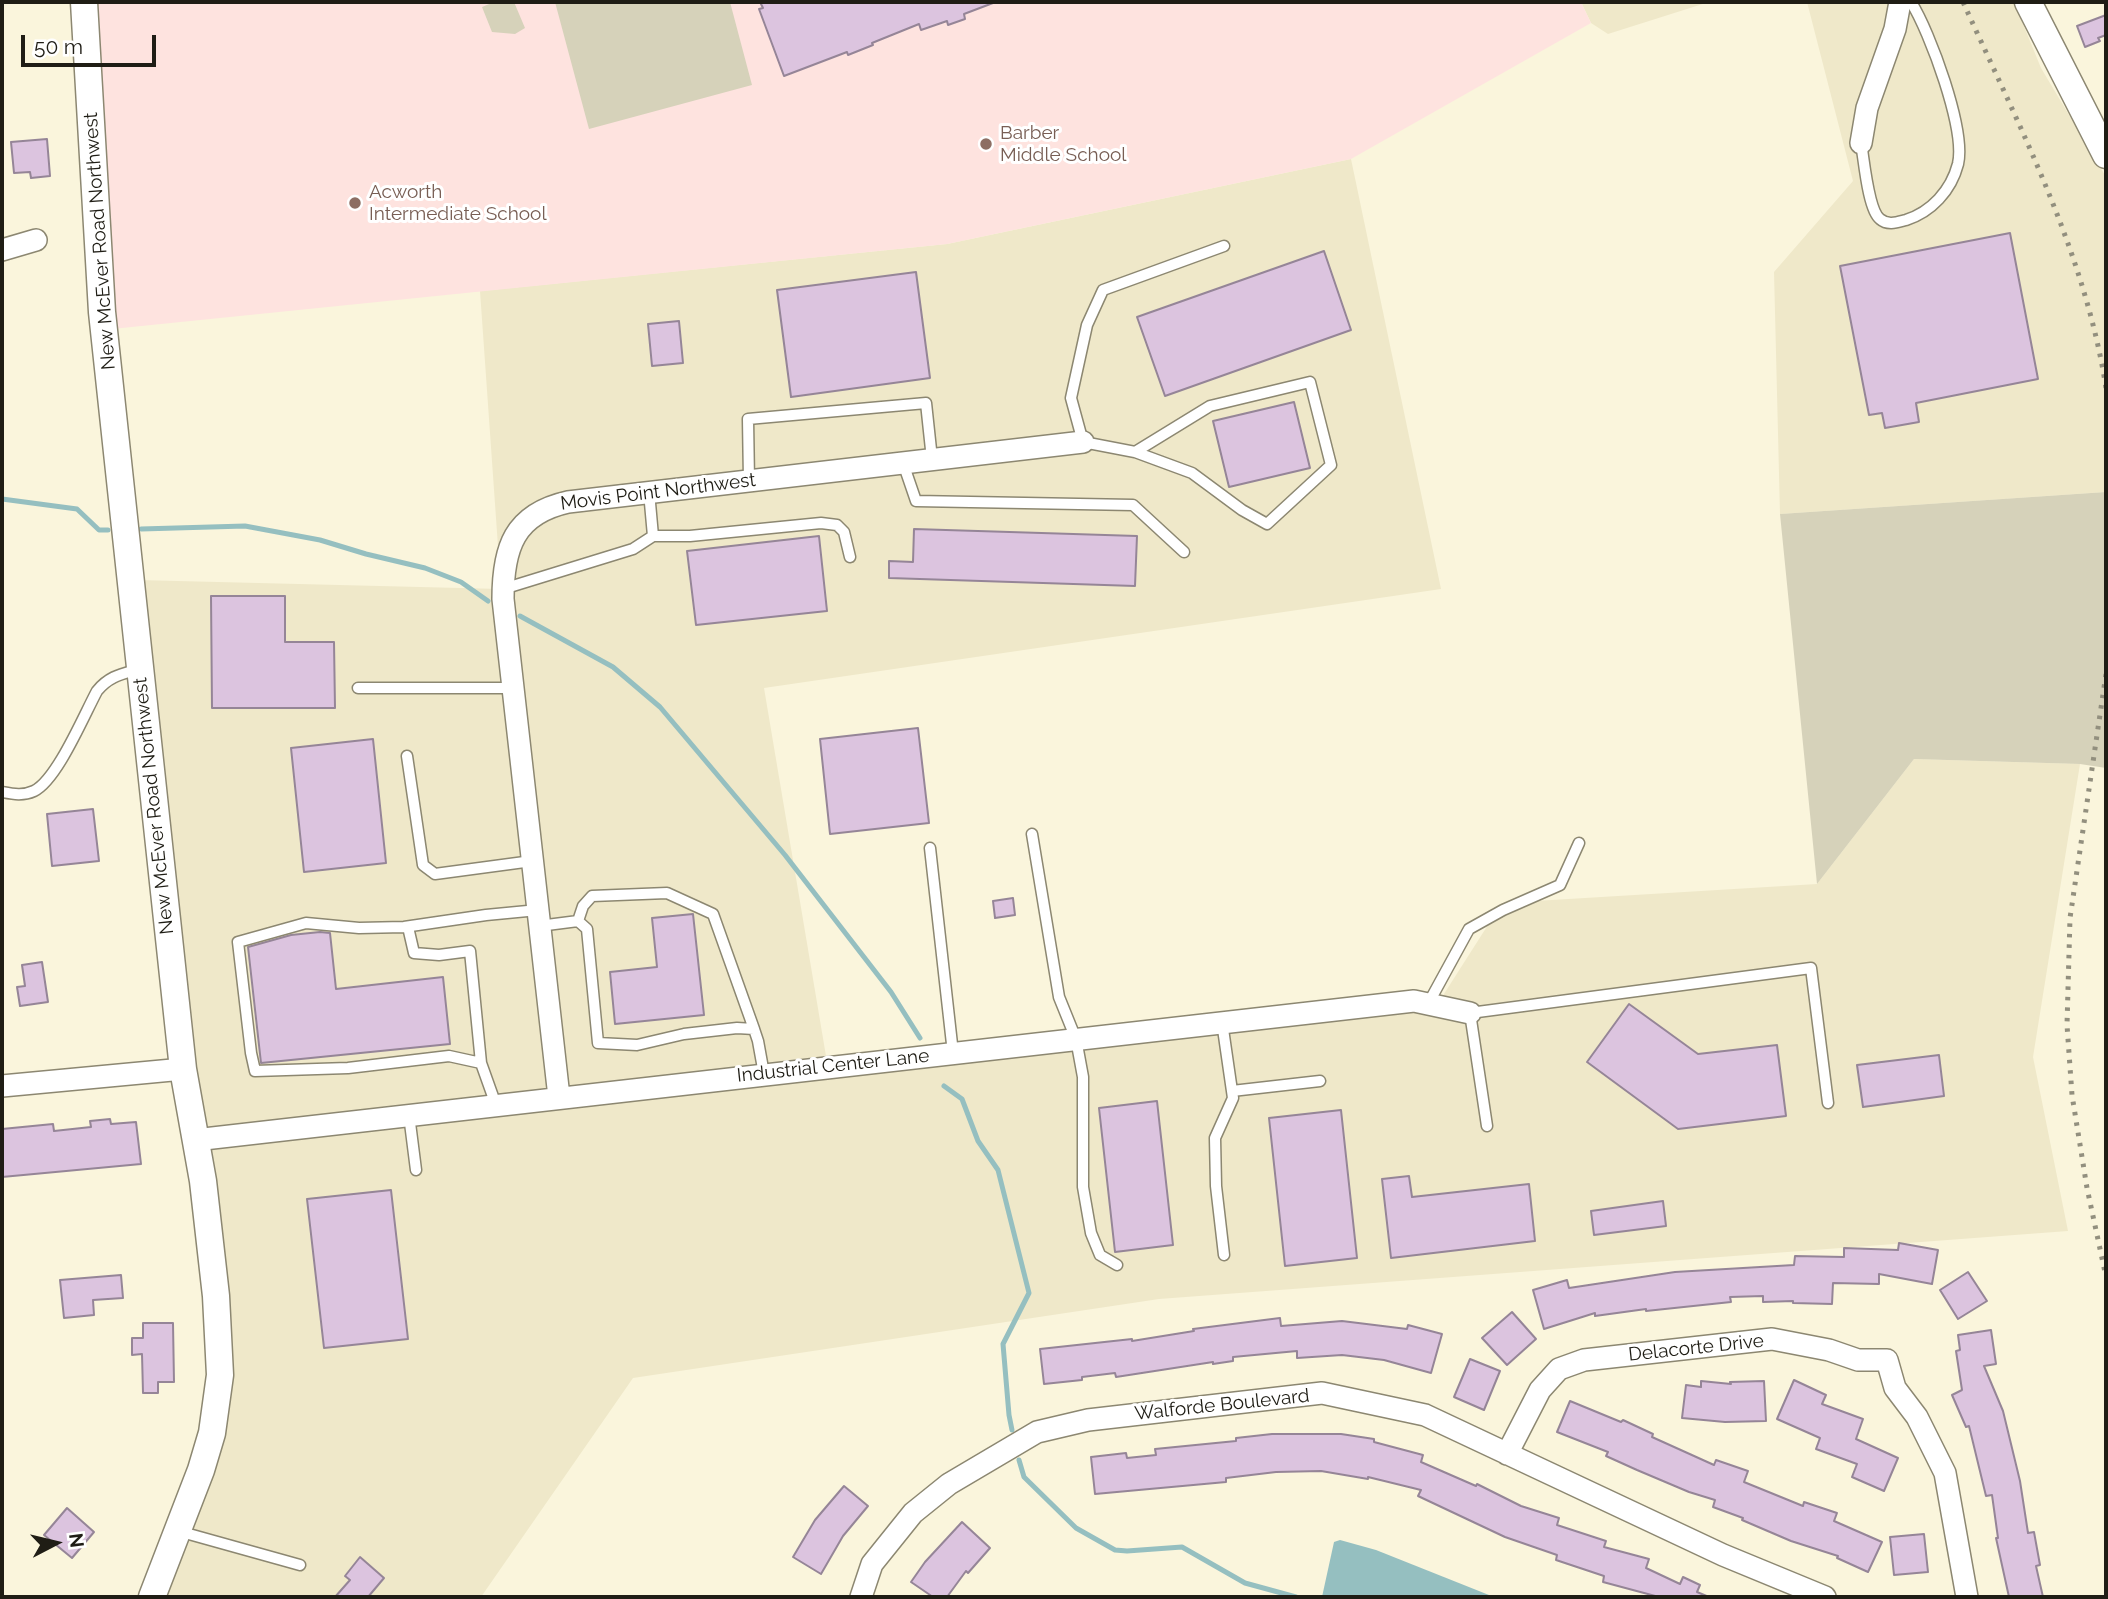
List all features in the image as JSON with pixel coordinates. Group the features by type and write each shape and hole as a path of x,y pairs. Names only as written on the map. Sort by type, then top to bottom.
{"street":[{"name":"New McEver Road Northwest","path":"84,2 102,312 183,1069 204,1181 216,1296 220,1375 212,1433 201,1470 152,1597"},
{"path":"1861,143 1867,108 1895,29 1900,2"},
{"path":"2028,2 2106,155"},
{"path":"2,250 36,240"},
{"name":"Movis Point Northwest","path":"559,1097 503,589 506,556 513,538 534,514 568,502 1083,442"},
{"name":"Industrial Center Lane","path":"195,1140 1415,1001 1470,1013"},
{"path":"2,1086 183,1069"},
{"name":"Delacorte Drive","path":"1507,1454 1540,1390 1559,1370 1584,1360 1772,1339 1829,1350 1858,1360 1887,1360 1895,1388 1917,1417 1945,1473 1967,1597"},
{"name":"Walforde Boulevard","path":"861,1597 872,1564 913,1513 949,1484 1037,1432 1088,1420 1322,1393 1425,1415 1723,1555 1825,1597"}],"lane":[{"path":"1861,143 1874,210 1881,220 1893,224 1923,215 1937,203 1958,163 1956,129 1948,92 1932,43 1912,2"},
{"path":"1135,452 1210,406 1310,382 1331,465 1267,524 1242,510 1192,473 1135,452 1083,442 1071,398 1087,326 1103,290 1224,246"},
{"path":"749,481 748,419 926,403 932,459"},
{"path":"903,463 916,501 1133,505 1184,552"},
{"path":"649,492 653,536"},
{"path":"503,589 633,548 653,536 690,536 821,523 837,525 844,532 850,556"},
{"path":"2,792 19,795 44,785 105,681 139,669"},
{"path":"358,688 513,688"},
{"path":"407,756 423,865 435,874 532,861"},
{"path":"1032,834 1059,996 1076,1039 1083,1077 1083,1187 1091,1233 1100,1255 1116,1265"},
{"path":"1428,1004 1469,929 1503,910 1560,885 1579,844"},
{"path":"930,848 953,1053"},
{"path":"578,921 583,906 592,896 667,893 713,914 758,1041 764,1074"},
{"path":"481,1063 449,1056 348,1068 256,1071 251,1054 238,942 306,923 359,928 408,927 486,915 578,921 587,929 598,1043 638,1045 684,1034 737,1028 754,1029"},
{"path":"408,927 414,953 439,955 470,951 481,1063 496,1105"},
{"path":"1487,1126 1470,1013 1811,968 1828,1103"},
{"path":"1222,1023 1233,1098 1215,1138 1216,1186 1224,1255"},
{"path":"1232,1091 1320,1081"},
{"path":"409,1115 416,1170"},
{"path":"178,1531 300,1564"}],"shaded area":[{"path":"82,2 1581,2 1591,23 1351,159 947,244 112,329"},
{"path":"494,2 514,2 525,28 515,34 492,32 482,7"},
{"path":"555,2 730,2 752,85 589,129"},
{"path":"1581,2 1709,2 1608,34 1591,23"},
{"path":"1807,2 2014,2 2041,68 2106,177 2106,492 1780,514 1774,272 1853,181"},
{"path":"1351,159 1441,589 764,688 826,1056 1435,1008 1502,903 1817,884 1914,759 2080,764 2033,1057 2068,1231 1159,1299 633,1378 481,1597 157,1597 178,1544 222,1324 137,580 501,589 480,291 947,244"},
{"path":"2106,492 2106,768 2080,764 1914,759 1817,884 1780,514"}],"water":[{"path":"1340,1540 1376,1550 1494,1597 1322,1597 1334,1542"}],"building":[{"path":"760,2 993,3 964,14 965,19 948,25 947,21 921,30 919,24 848,55 847,52 784,76 759,9 763,8"},
{"path":"2106,15 2106,35 2098,38 2100,41 2085,47 2077,26"},
{"path":"47,139 50,176 31,178 30,172 14,173 11,142"},
{"path":"2010,233 2038,379 1916,403 1919,422 1885,428 1882,413 1869,415 1840,266"},
{"path":"1324,251 1351,330 1165,396 1137,317"},
{"path":"916,272 930,378 791,397 777,290"},
{"path":"679,321 683,363 652,366 648,324"},
{"path":"1294,402 1310,468 1229,487 1213,421"},
{"path":"914,529 1137,536 1135,586 889,578 889,561 913,562"},
{"path":"819,536 827,611 696,625 687,551"},
{"path":"211,596 285,596 285,642 334,642 335,708 212,708"},
{"path":"918,728 929,823 830,834 820,739"},
{"path":"373,739 386,863 304,872 291,748"},
{"path":"93,809 99,861 52,866 47,814"},
{"path":"1013,898 1015,915 995,918 993,901"},
{"path":"693,914 704,1015 615,1024 610,972 657,967 652,918"},
{"path":"330,933 336,989 443,977 450,1044 261,1063 248,947 291,935"},
{"path":"42,962 48,1002 20,1006 17,987 25,986 22,965"},
{"path":"1629,1004 1698,1054 1777,1045 1786,1116 1678,1129 1587,1062"},
{"path":"1939,1055 1944,1096 1863,1107 1857,1065"},
{"path":"1157,1101 1173,1245 1115,1252 1099,1108"},
{"path":"1341,1110 1357,1258 1285,1266 1269,1118"},
{"path":"110,1119 111,1124 136,1122 141,1164 2,1177 2,1129 53,1124 54,1131 91,1127 90,1121"},
{"path":"1409,1176 1412,1197 1529,1184 1535,1241 1391,1258 1382,1179"},
{"path":"391,1190 408,1339 324,1348 307,1199"},
{"path":"1663,1201 1666,1226 1594,1235 1591,1211"},
{"path":"1899,1243 1938,1250 1932,1284 1879,1274 1879,1284 1833,1283 1832,1304 1763,1302 1763,1296 1730,1297 1731,1302 1595,1316 1595,1313 1544,1329 1533,1290 1567,1280 1569,1288 1675,1272 1794,1265 1795,1256 1844,1257 1844,1248 1898,1250"},
{"path":"1968,1272 1987,1301 1958,1319 1940,1290"},
{"path":"121,1275 123,1298 93,1300 94,1315 64,1318 60,1280"},
{"path":"1512,1312 1536,1339 1507,1365 1482,1338"},
{"path":"1280,1318 1281,1326 1342,1321 1407,1329 1408,1325 1442,1334 1431,1373 1384,1360 1342,1355 1297,1358 1297,1351 1233,1357 1233,1361 1116,1377 1115,1373 1044,1384 1040,1349 1132,1341 1194,1331 1193,1329"},
{"path":"143,1323 173,1323 174,1382 158,1382 158,1393 143,1393 142,1354 132,1355 132,1338 143,1338"},
{"path":"1991,1330 1996,1364 1984,1366 2003,1411 2020,1481 2028,1533 2034,1532 2040,1565 2036,1566 2043,1597 2009,1597 1996,1538 1992,1495 1986,1496 1969,1426 1966,1427 1952,1395 1962,1390 1956,1351 1960,1350 1958,1335"},
{"path":"1470,1359 1500,1371 1484,1410 1454,1397"},
{"path":"1794,1380 1826,1395 1822,1404 1863,1419 1856,1439 1898,1458 1884,1491 1852,1477 1857,1464 1816,1449 1820,1438 1777,1419"},
{"path":"1701,1381 1731,1384 1730,1382 1764,1381 1766,1421 1725,1422 1682,1418 1686,1385 1701,1387"},
{"path":"1570,1401 1621,1422 1623,1420 1653,1434 1652,1437 1714,1465 1716,1460 1748,1471 1744,1482 1803,1506 1804,1502 1837,1513 1834,1521 1882,1542 1868,1572 1837,1558 1838,1556 1791,1541 1713,1507 1715,1500 1637,1470 1606,1456 1608,1452 1557,1432"},
{"path":"1272,1434 1341,1434 1374,1439 1374,1442 1423,1455 1421,1462 1476,1486 1477,1484 1521,1506 1559,1518 1557,1525 1606,1541 1604,1547 1649,1559 1646,1568 1680,1584 1683,1577 1700,1585 1697,1592 1709,1597 1659,1597 1603,1582 1604,1576 1556,1560 1557,1555 1505,1537 1418,1496 1421,1490 1368,1477 1321,1471 1276,1472 1226,1478 1226,1482 1095,1494 1091,1457 1126,1453 1127,1458 1156,1455 1155,1449 1236,1441 1236,1438"},
{"path":"844,1486 868,1506 843,1536 821,1574 793,1557 815,1520"},
{"path":"67,1508 94,1532 72,1558 44,1535"},
{"path":"962,1522 990,1548 968,1573 966,1571 947,1597 933,1597 911,1582 925,1562"},
{"path":"1924,1534 1928,1572 1894,1575 1890,1537"},
{"path":"360,1557 384,1578 368,1597 335,1597 350,1580 345,1576"}],"waterway":[{"path":"2,499 77,509 99,530 108,530"},
{"path":"141,529 245,526 320,540 425,568 461,582 488,601"},
{"path":"520,616 613,667 660,707 785,855 891,992 920,1038"},
{"path":"944,1086 962,1099 978,1141 998,1170 1029,1293 1003,1344 1012,1430"},
{"path":"1019,1460 1024,1477 1076,1528 1115,1550 1182,1547 1245,1583 1296,1597"}],"railway":[{"path":"1963,2 2048,190 2083,288 2106,388"},
{"path":"2106,674 2070,918 2067,1025 2072,1095 2087,1188 2106,1277"}],"place":[{"name":"Barber Middle School","path":"986,144"},
{"name":"Acworth Intermediate School","path":"355,203"}]}
